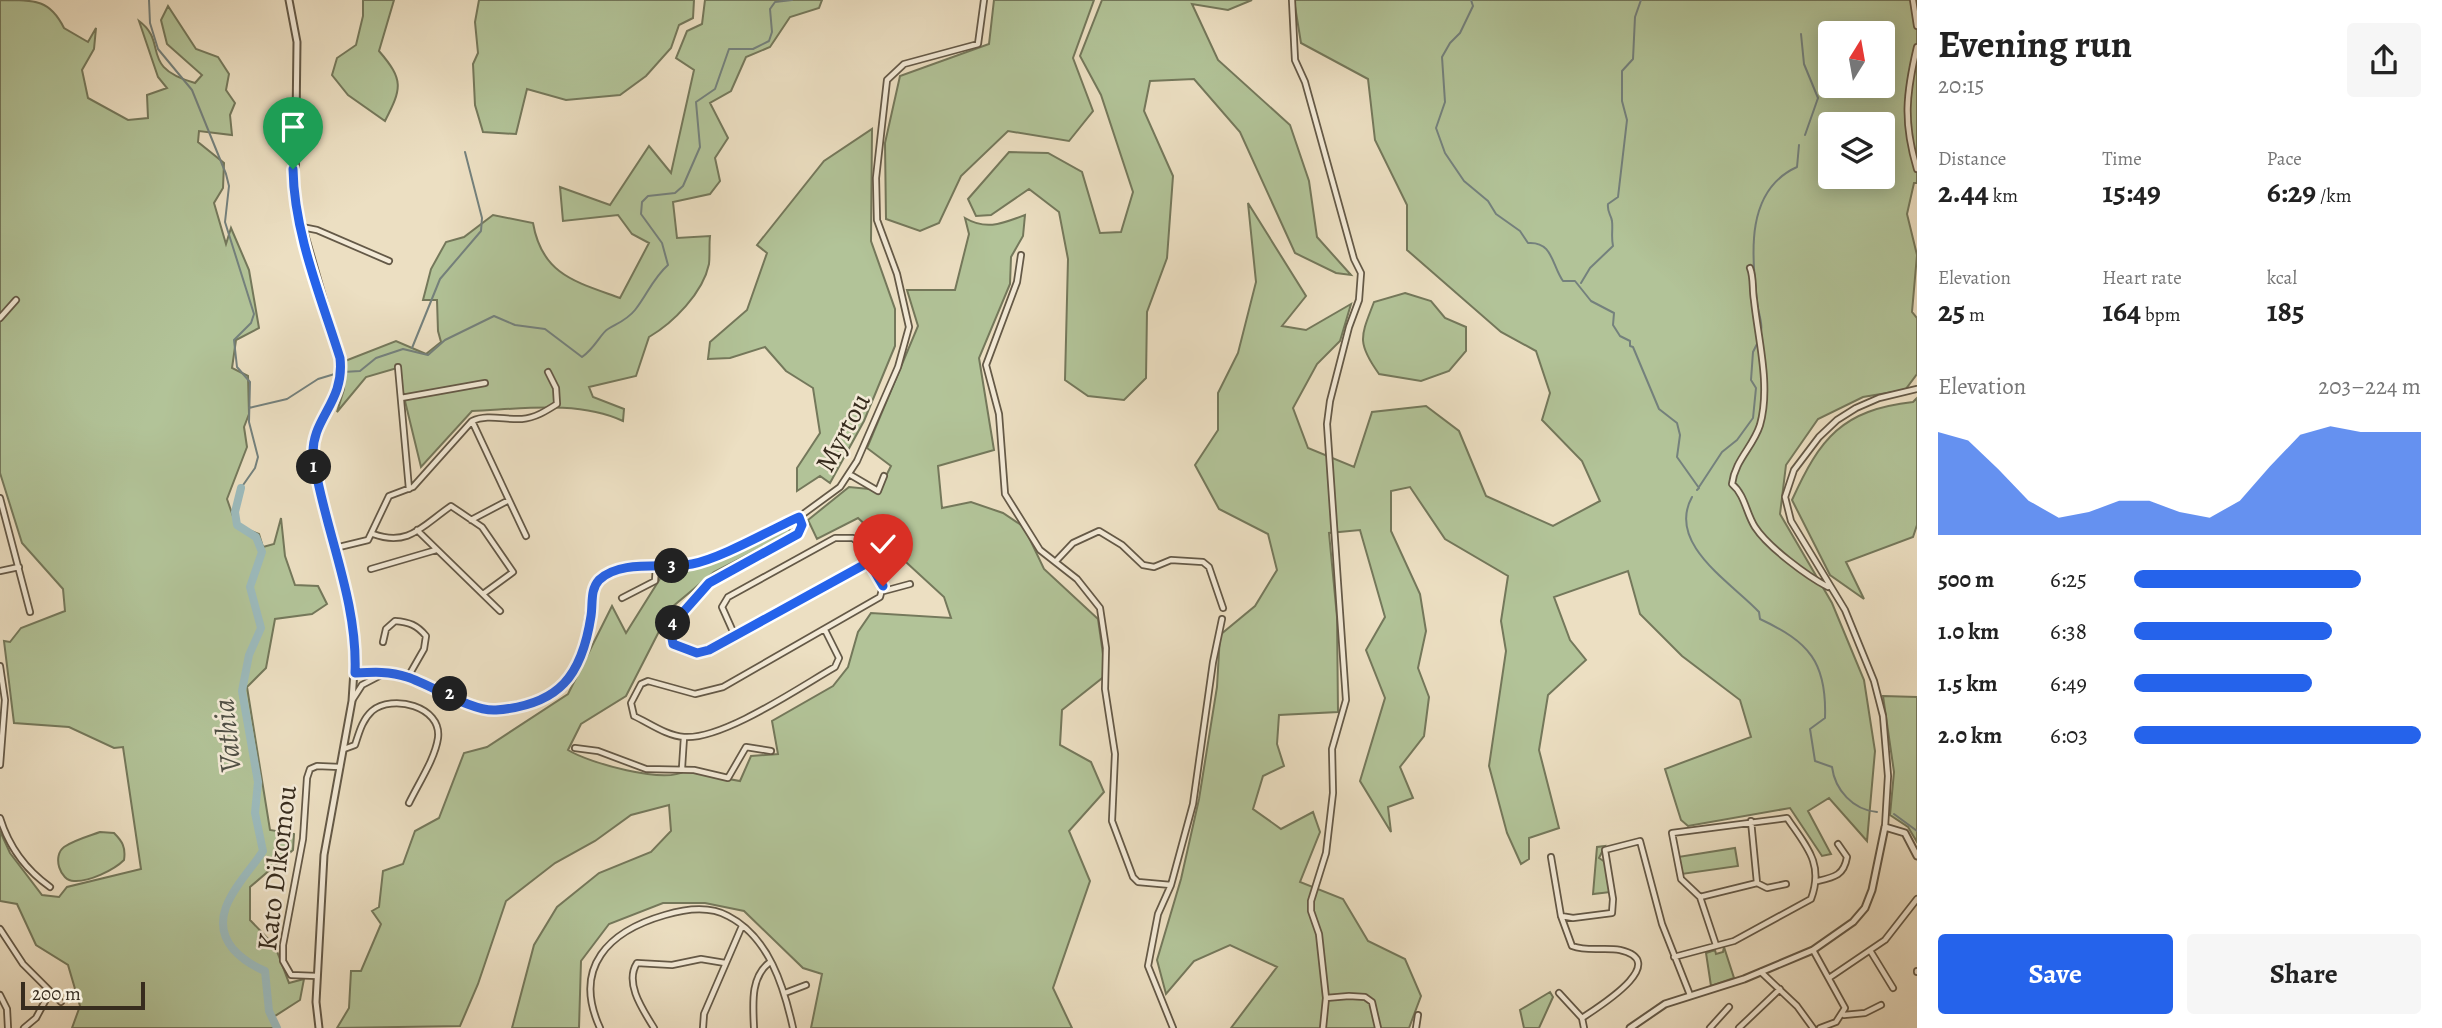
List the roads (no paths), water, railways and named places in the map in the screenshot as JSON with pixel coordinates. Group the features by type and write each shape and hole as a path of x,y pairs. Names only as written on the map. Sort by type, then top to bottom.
{"street":[{"path":"289,0 297,32 293,185 300,227 342,370 336,399 320,426 312,450 354,635 355,673 352,701 325,846 317,976 318,1028"},
{"name":"Myrtou","path":"355,673 387,672 408,677 476,707 495,710 533,701 563,688 572,677 583,651 592,591 599,580 622,569 694,564 799,517 820,505 839,487 849,474 898,367 909,327 897,274 877,220 877,167 887,80 904,64 978,44 985,0"},
{"path":"1292,0 1296,60 1305,82 1354,259 1361,273 1359,300 1346,339 1327,424 1346,700 1332,749 1333,793 1326,853 1311,901 1311,911 1319,934 1326,998 1322,1028"},
{"path":"1913,0 1917,26"},
{"path":"1917,47 1905,114 1917,169"},
{"path":"300,227 317,230 389,261"},
{"path":"1021,256 1017,282 986,365 999,414 1004,494 1040,550 1058,560 1100,608 1106,648 1105,689 1115,754 1112,821 1133,877 1138,882 1171,885"},
{"path":"1750,268 1759,323 1763,379 1761,416 1755,436 1734,468 1732,484 1740,491 1757,531 1779,552 1829,587"},
{"path":"0,318 16,300"},
{"path":"398,367 409,489"},
{"path":"334,549 366,542 373,534 387,499 409,489 472,421 481,418 523,419 543,413 558,404 556,388 548,372"},
{"path":"401,398 485,383"},
{"path":"1630,1028 1665,1004 1761,972 1813,950 1853,922 1865,908 1872,890 1885,827 1888,776 1883,716 1874,681 1845,610 1791,521 1786,498 1788,480 1819,437 1837,420 1879,398 1916,391"},
{"path":"472,421 526,536"},
{"path":"849,474 878,491 884,476"},
{"path":"0,498 30,612"},
{"path":"471,520 509,500"},
{"path":"373,534 397,541 451,506 482,527 513,572 484,594"},
{"path":"799,517 802,525 798,534 709,583 679,614 670,627 670,638 683,650 697,653 709,650 869,562"},
{"path":"416,530 500,611"},
{"path":"1058,560 1073,543 1098,531 1122,545 1143,565 1154,567 1171,560 1203,562 1209,567 1223,608"},
{"path":"735,636 722,607 728,597 844,536 860,544 884,590 890,592 910,584"},
{"path":"371,569 437,550"},
{"path":"622,598 655,581 656,566"},
{"path":"0,571 19,567"},
{"path":"825,630 839,658 835,667 730,726 710,734 684,737 634,716 631,703 641,684 648,681 695,694 723,687 880,597 884,590"},
{"path":"1173,1028 1148,965 1158,914 1171,885 1193,803 1213,662 1222,619"},
{"path":"383,642 386,629 395,621 420,628 426,636 425,649 408,677"},
{"path":"0,666 0,765"},
{"path":"352,701 362,685 387,672"},
{"path":"344,749 355,745 365,719 382,705 409,705 427,714 437,726 438,740 409,803"},
{"path":"682,768 684,737"},
{"path":"575,748 598,751 646,769 682,768 728,778 746,747 771,751"},
{"name":"Kato Dikomou","path":"317,976 291,975 284,961 283,945 303,839 307,778 310,769 317,766 340,767"},
{"path":"0,818 6,835 29,872 51,887"},
{"path":"1674,957 1734,941 1811,899 1818,881 1815,862 1787,818 1672,833 1681,879 1700,897 1716,945"},
{"path":"1751,821 1757,883"},
{"path":"1885,827 1905,833 1917,856"},
{"path":"1562,916 1573,918 1612,913 1613,899 1605,851 1640,841 1674,957 1689,995"},
{"path":"1818,881 1839,876 1844,870 1847,857 1838,844"},
{"path":"1551,857 1562,916 1572,946 1586,951 1620,950 1630,954 1637,964 1636,976 1629,983 1582,1018"},
{"path":"1700,897 1757,883 1767,888 1786,884"},
{"path":"1829,978 1885,940 1917,899"},
{"path":"600,1028 592,1000 595,964 611,940 627,928 680,910 711,910 728,916 742,926 770,962 785,993 793,1028"},
{"path":"703,1028 704,1014 742,926"},
{"path":"0,929 23,964 61,1002"},
{"path":"1813,950 1844,1000 1844,1015"},
{"path":"1871,952 1893,988"},
{"path":"654,1028 634,990 633,972 637,963 672,965 701,959 725,962"},
{"path":"754,1028 755,981 760,971 770,962"},
{"path":"1761,972 1780,989 1813,1028"},
{"path":"785,993 806,985"},
{"path":"1739,1028 1780,989"},
{"path":"24,1028 36,1018 50,992"},
{"path":"1559,992 1582,1018 1584,1028"},
{"path":"0,995 7,1009 8,1028"},
{"path":"1326,998 1365,997 1373,1002 1378,1028"},
{"path":"1820,1028 1836,1022 1844,1015 1865,1013 1881,1005"},
{"path":"1710,1028 1729,1007"},
{"path":"1416,1028 1418,1015"}],"waterway":[{"path":"149,0 150,23 158,49 192,90 226,174 229,186 225,222 254,314 251,323 234,340 237,367 250,382 249,422 258,457 255,468 241,488"},
{"path":"343,372 360,371 376,358 403,349 428,355 445,340 494,316 515,325 545,329 582,357 587,353 605,331 632,313 668,265 662,243 641,214 642,202 648,196 675,193 683,186 700,147 696,102 715,89 729,49 753,49 769,41 772,32 770,9 775,2 792,0"},
{"path":"1471,0 1473,6 1460,33 1442,57 1445,102 1436,128 1445,153 1464,181 1488,201 1496,214 1520,231 1528,243 1536,243 1547,250 1563,281 1575,281 1591,301 1614,313 1613,325 1620,336 1630,341 1659,409 1677,423 1680,435 1677,457 1699,488 1697,490"},
{"path":"1581,283 1590,268 1613,246 1608,204 1618,197 1627,120 1622,101 1622,71 1633,59 1635,17 1641,0"},
{"path":"1801,34 1804,64 1818,98 1805,135"},
{"path":"1760,337 1761,323 1754,263 1756,225 1760,207 1768,191 1780,177 1797,167 1799,145"},
{"path":"412,348 440,279 481,231 482,218 465,152"},
{"path":"1699,487 1722,452 1737,440 1753,418 1756,388 1751,380 1753,352 1758,342"},
{"path":"249,408 287,399 318,379 338,373"},
{"name":"Vathia","path":"241,488 235,512 237,525 256,537 262,552 250,587 261,628 249,655 242,691 258,782 255,813 263,851 230,897 223,923 225,936 233,949 248,962 265,971 269,1011 277,1028"},
{"path":"1692,497 1686,514 1688,531 1706,561 1759,612 1760,619 1803,646 1818,668 1823,682 1825,718 1810,729 1815,761 1832,767 1841,791 1853,803 1877,812"},
{"path":"1894,814 1917,831"}]}
